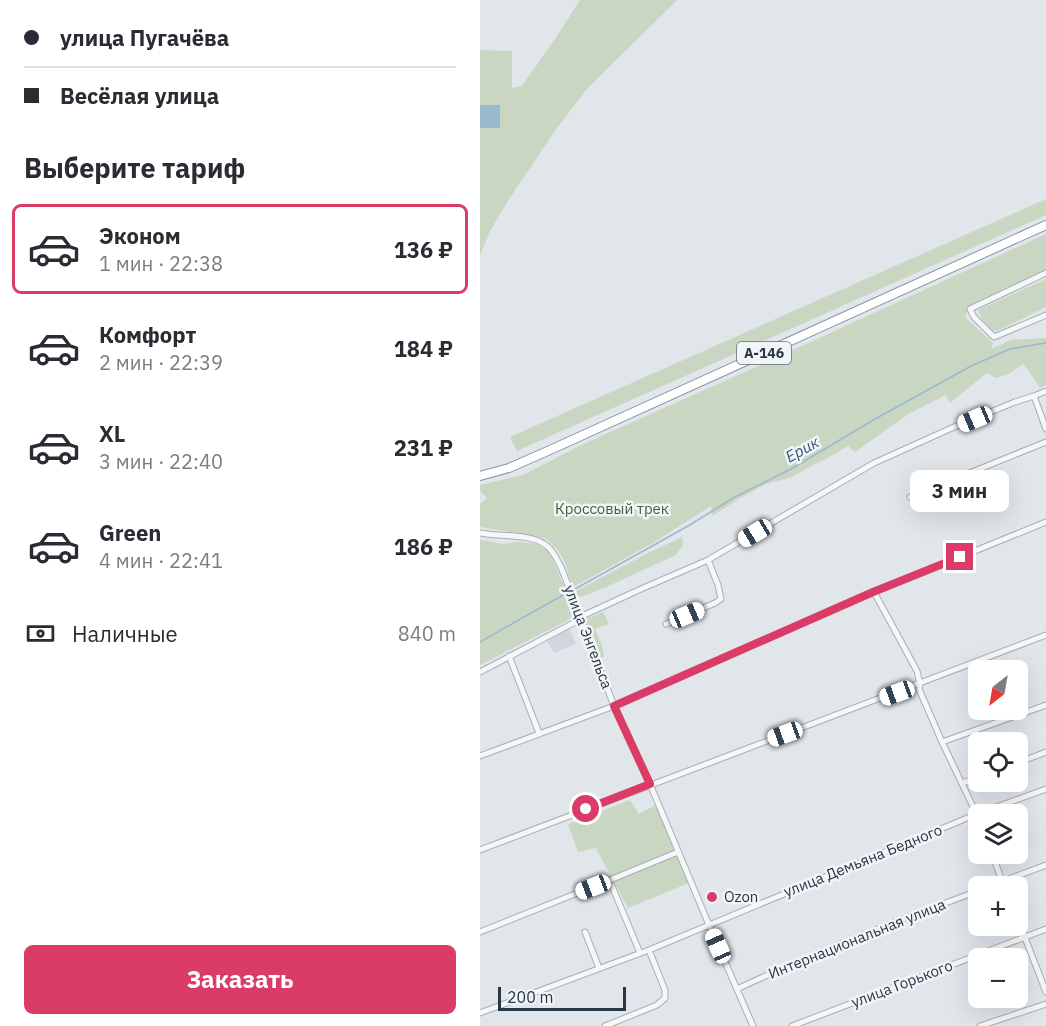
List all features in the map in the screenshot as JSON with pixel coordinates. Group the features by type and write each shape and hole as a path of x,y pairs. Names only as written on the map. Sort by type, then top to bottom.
{"highway":[{"name":"А-146","path":"480,476 509,468 550,450 1046,225"}],"street":[{"path":"1046,273 970,309 974,317 994,337 1046,315"},
{"path":"480,672 580,618 708,560 874,463 954,427 1046,391"},
{"path":"1034,396 1046,429"},
{"path":"910,497 1046,442"},
{"path":"480,756 614,706 873,592 1046,522"},
{"name":"улица Энгельса","path":"480,533 538,540 553,552 561,567 614,706 650,784 753,1026"},
{"path":"666,624 721,599 708,560"},
{"path":"873,592 917,671 919,689 972,804"},
{"path":"480,850 1046,635"},
{"path":"509,656 538,733"},
{"path":"942,742 1046,705"},
{"path":"1028,759 1046,752"},
{"path":"962,783 968,781"},
{"name":"улица Демьяна Бедного","path":"1007,804 1046,789"},
{"name":"улица Демьяна Бедного","path":"480,1013 649,950 968,819"},
{"path":"480,932 678,852"},
{"path":"1021,876 1046,865"},
{"path":"605,882 612,886 640,953"},
{"name":"Интернациональная улица","path":"737,989 802,958 968,895"},
{"name":"улица Горького","path":"1028,935 1046,929"},
{"path":"585,932 599,968"},
{"path":"1025,936 1046,992"},
{"name":"улица Горького","path":"792,1026 1025,936"},
{"path":"605,1026 657,1005 665,998 665,990 649,950"},
{"path":"980,1026 1046,1004"}],"shaded area":[{"path":"570,629 576,644 554,653 547,641"}],"green space":[{"path":"580,0 677,0 586,90 554,132 509,199 490,231 480,255 480,50 512,51 512,88 522,86"},
{"path":"1046,199 1046,215 517,451 510,437"},
{"name":"Кроссовый трек","path":"1046,234 1046,269 967,307 965,317 993,343 991,349 1011,340 1046,338 1046,385 1040,388 1024,364 996,378 987,373 950,403 946,395 910,413 855,452 848,446 792,477 766,484 712,516 711,506 653,543 575,586 571,583 558,550 545,538 480,527 480,504 487,498 480,491 480,485 523,475 581,445"},
{"path":"1046,279 1046,307 999,330 993,331 982,319 978,310"},
{"path":"682,537 683,545 676,555 581,597 575,595 578,590"},
{"path":"480,540 503,544 517,542 537,544 549,552 574,617 480,665"},
{"path":"603,612 609,624 595,629 604,657 599,658 584,620"},
{"path":"630,800 639,814 658,804 691,882 628,908 596,848 578,852 568,824"}],"water":[{"path":"480,105 500,105 500,128 480,128"}],"waterway":[{"name":"Ерик","path":"575,589 973,365 1010,349 1046,343"},
{"name":"Ерик","path":"480,642 563,595"}],"place":[{"name":"Ozon","path":"712,897"}],"route":[{"path":"586,809 650,784 614,706 873,592 960,557"}]}
